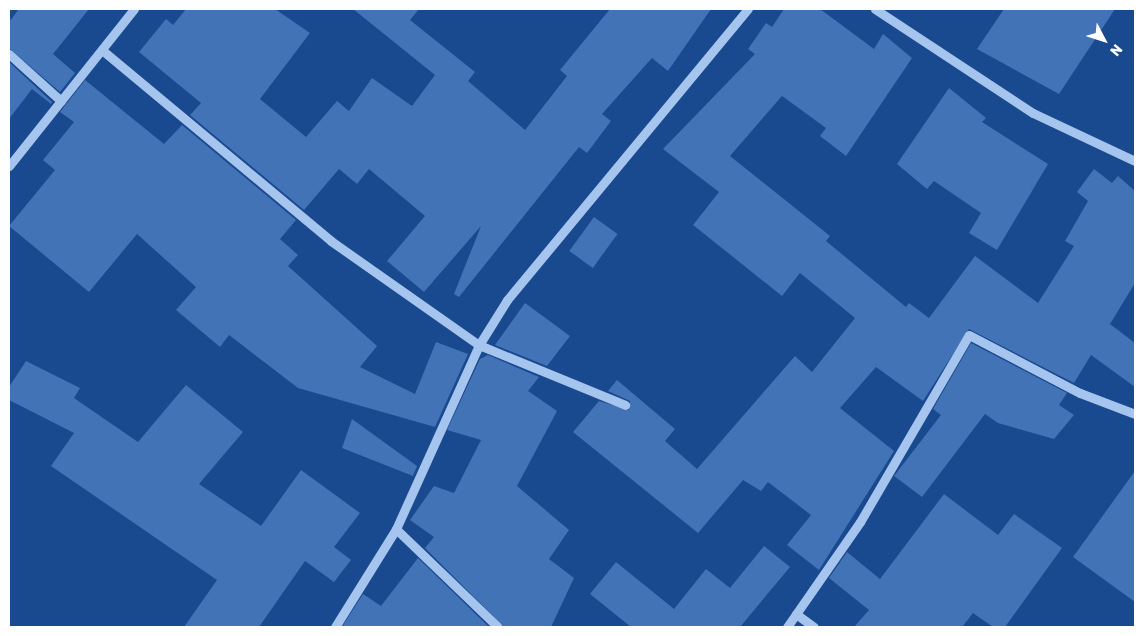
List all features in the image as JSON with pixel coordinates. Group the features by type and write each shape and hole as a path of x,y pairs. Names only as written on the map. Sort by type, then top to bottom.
{"street":[{"path":"9,166 134,9"},
{"path":"335,627 396,529 479,345 507,300 748,9"},
{"path":"875,9 1033,113 1135,161"},
{"path":"102,50 331,241 479,345 625,406"},
{"path":"9,54 61,101"},
{"path":"787,627 860,522 969,336 1080,393 1135,414"},
{"path":"396,529 498,627"},
{"path":"796,614 814,627"}],"building":[{"path":"19,9 89,9 53,54 75,73 60,92 9,48 9,22"},
{"path":"186,9 275,9 310,33 260,99 306,137 337,101 349,111 372,78 412,106 435,75 353,9 419,9 410,20 475,72 468,81 525,130 567,76 560,70 610,9 711,9 668,71 652,58 602,114 611,121 587,153 579,147 459,297 454,294 481,226 424,292 387,261 425,216 369,169 357,184 339,169 304,210 190,115 201,103 139,52 166,19 173,25"},
{"path":"784,9 820,9 874,49 883,34 912,58 846,156 820,136 826,128 782,96 730,156 830,236 826,241 906,307 909,303 929,318 975,256 1038,303 1074,246 1065,241 1088,201 1077,192 1094,169 1112,183 1118,176 1135,191 1135,283 1110,324 1135,343 1135,387 1091,355 1074,383 969,329 923,401 876,367 840,408 894,451 819,570 787,545 811,515 768,482 761,491 743,480 698,533 573,432 599,401 629,410 630,401 608,391 617,380 675,429 665,441 697,469 795,356 812,372 855,318 800,273 782,296 693,225 719,192 663,149 755,54 748,49 766,23 772,27"},
{"path":"1004,9 1115,9 1059,94 977,49"},
{"path":"9,62 52,102 51,104 32,89 9,119"},
{"path":"85,80 164,144 182,125 296,220 280,239 298,255 288,266 377,346 360,367 415,394 436,342 468,354 435,427 298,388 229,335 220,347 176,310 196,287 137,234 89,292 9,226 55,170 43,160 74,122 60,112"},
{"path":"949,88 986,118 982,122 1048,164 997,250 969,233 981,213 934,181 927,189 897,164"},
{"path":"594,217 617,234 593,268 569,251"},
{"path":"525,303 570,336 547,366 495,345"},
{"path":"971,343 1067,393 1059,405 1074,415 1054,439 998,423 985,414 922,497 894,476 941,415 933,409"},
{"path":"488,355 539,377 528,391 557,411 517,486 569,530 549,559 574,578 551,627 504,627 425,548 434,537 410,520 434,486 454,493 481,440 447,430 480,359"},
{"path":"26,361 80,388 74,398 138,442 186,385 243,432 199,484 261,526 301,470 360,513 334,547 351,560 334,582 305,561 259,627 184,627 217,580 51,466 74,433 9,400 9,387"},
{"path":"352,419 417,466 413,476 342,448"},
{"path":"1135,471 1135,602 1073,557"},
{"path":"944,494 998,535 1014,514 1062,548 1005,627 993,627 973,613 962,627 854,627 869,610 829,578 847,552 880,579"},
{"path":"764,546 790,567 740,627 631,627 590,594 616,562 674,609 706,569 730,588"},
{"path":"418,558 489,627 342,627 363,594 381,606"}]}
